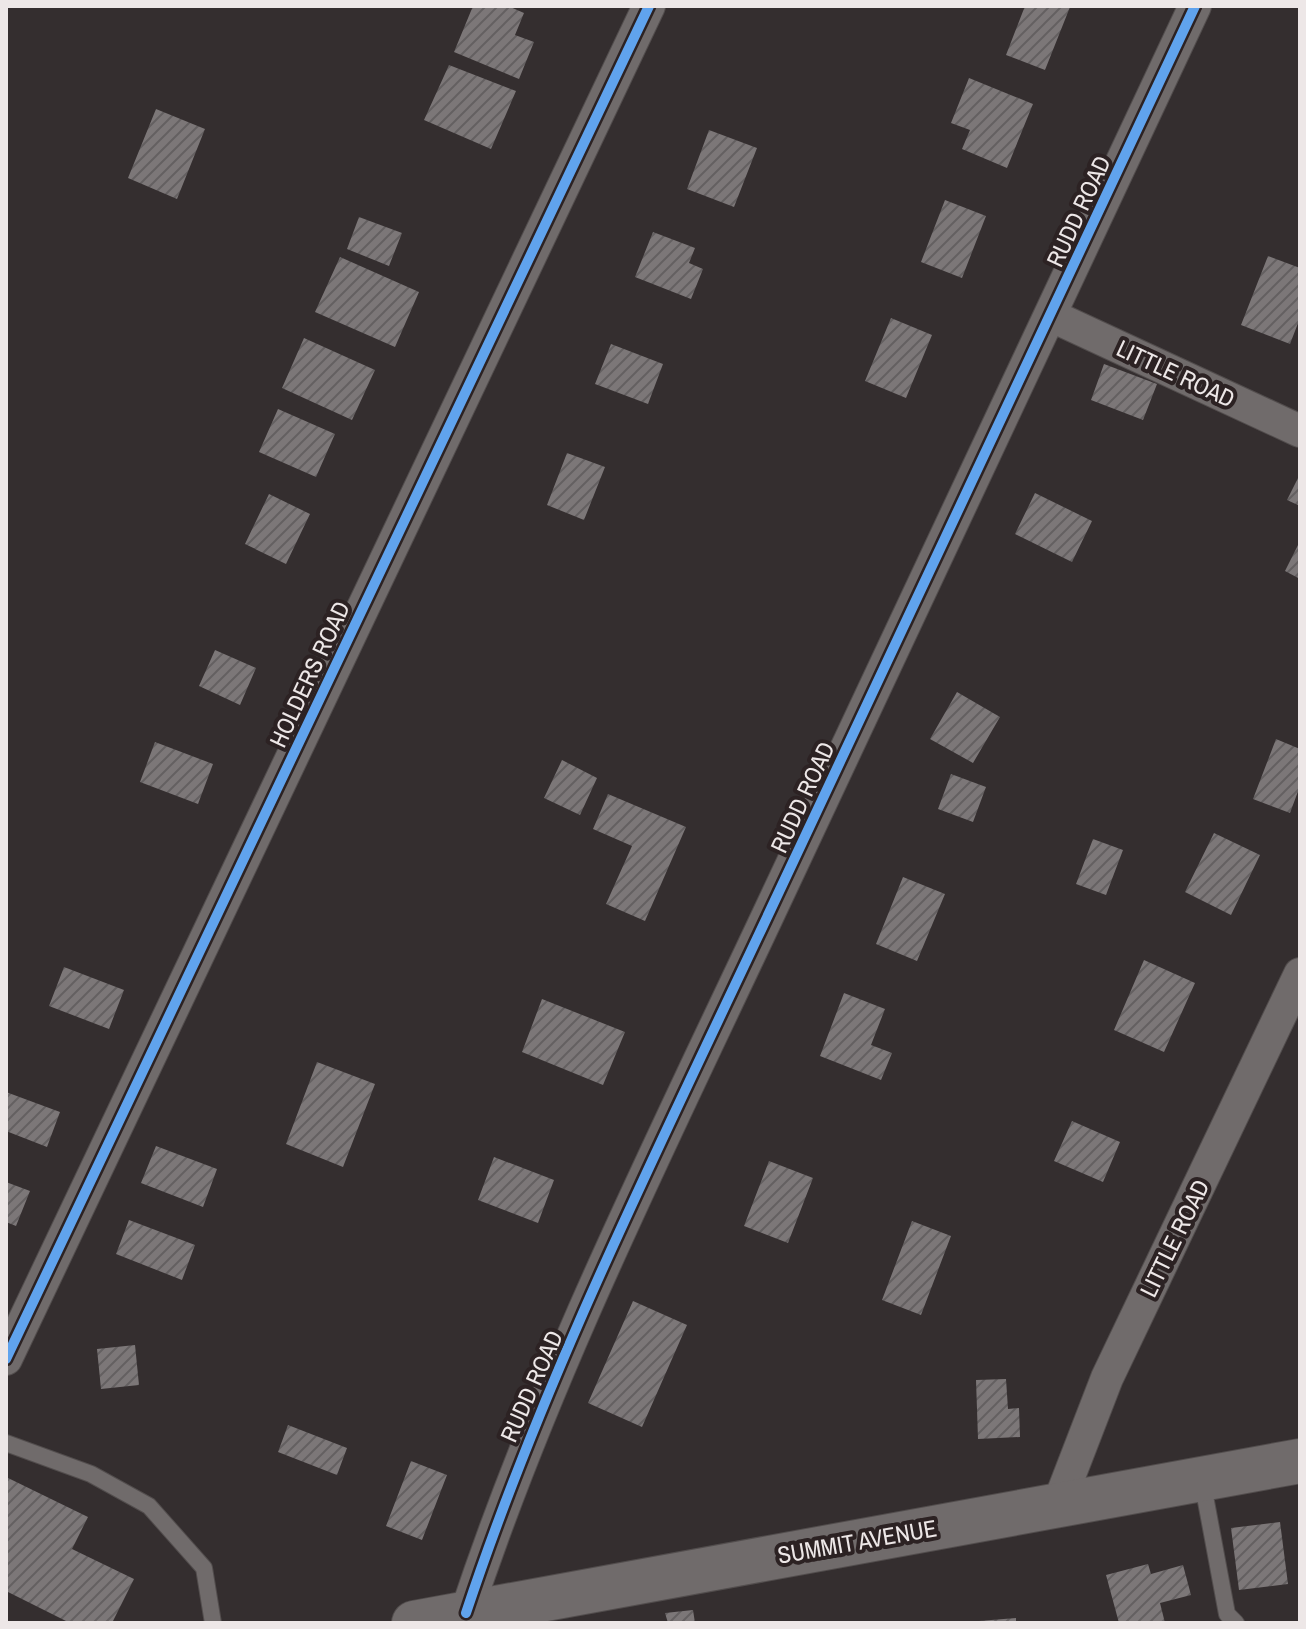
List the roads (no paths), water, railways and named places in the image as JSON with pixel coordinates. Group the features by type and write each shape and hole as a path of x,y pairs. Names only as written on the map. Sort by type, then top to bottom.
{"main road":[{"name":"SUMMIT AVENUE","path":"414,1623 1300,1461"}],"street":[{"name":"HOLDERS ROAD","path":"6,1359 649,6"},
{"name":"RUDD ROAD","path":"466,1613 504,1496 569,1346 1195,6"},
{"name":"LITTLE ROAD","path":"1052,316 1300,431"},
{"name":"LITTLE ROAD","path":"1058,1505 1107,1378 1300,974"}],"lane":[{"path":"6,1443 91,1474 149,1506 204,1568 213,1623"},
{"path":"1202,1479 1227,1614 1236,1623"}]}
